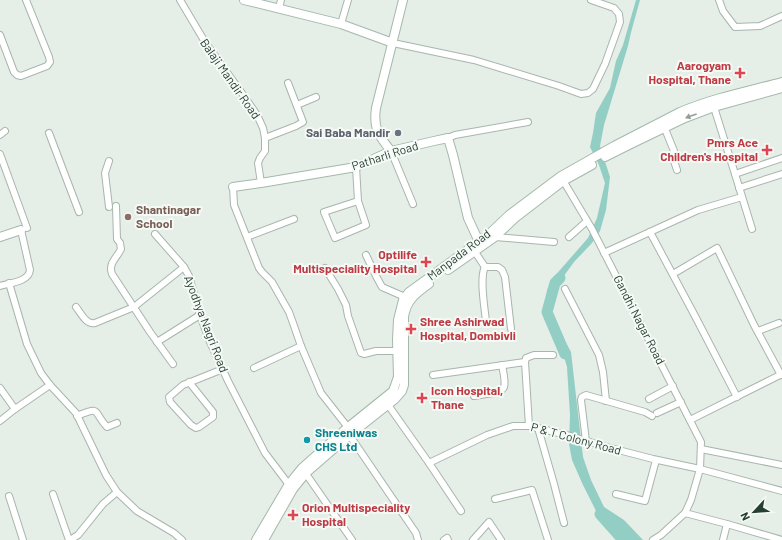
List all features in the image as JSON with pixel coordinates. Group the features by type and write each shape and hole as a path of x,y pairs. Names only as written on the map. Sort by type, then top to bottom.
{"main road":[{"path":"244,0 262,2 279,8 341,24 393,43"},
{"path":"391,151 381,139 376,129 375,118 376,108 403,0"},
{"name":"Manpada Road","path":"757,92 782,82"},
{"name":"Manpada Road","path":"478,247 509,215 562,178 692,107 713,104 757,92 782,88"},
{"path":"448,138 468,218 478,247"},
{"name":"Patharli Road","path":"233,187 356,167 391,151 448,138"},
{"name":"Manpada Road","path":"404,302 411,299 426,285 478,247 495,237 562,178"},
{"path":"0,237 24,229"},
{"path":"261,539 291,486 304,470 348,431 386,401 399,395 404,373 401,351 405,309 404,302"}],"street":[{"path":"0,35 14,72 17,75 21,76 47,66 50,62 26,0"},
{"name":"Balaji Mandir Road","path":"180,0 205,42 257,115 263,128 265,138"},
{"path":"279,8 282,0"},
{"path":"341,24 348,0"},
{"path":"393,43 474,60 581,94 588,94 593,89 605,64 620,22 619,14 614,8 591,0"},
{"path":"719,0 723,11 735,27 760,26 782,16"},
{"path":"261,183 258,163 265,151 265,138 303,122 288,83"},
{"path":"297,106 316,97"},
{"path":"713,104 752,229"},
{"path":"448,138 455,135 528,122"},
{"path":"663,124 674,151 672,155 676,170"},
{"path":"49,133 79,212"},
{"path":"391,151 413,204"},
{"path":"0,154 24,229 30,270 27,277 23,280 0,286"},
{"path":"735,174 782,158"},
{"path":"109,160 105,173 113,206 117,239 120,243 121,249 111,264 110,269 173,364"},
{"path":"356,167 358,201 366,225 335,238 324,212 358,201"},
{"path":"739,188 782,174"},
{"name":"Gandhi Nagar Road","path":"562,178 592,228 701,442 700,469 691,500 685,513"},
{"path":"233,187 234,205 259,268 272,282 289,312 301,346 321,393 416,533 418,540"},
{"path":"604,253 698,210 742,197"},
{"path":"247,237 294,219"},
{"path":"569,237 588,221"},
{"path":"650,232 696,316 737,397"},
{"path":"155,234 184,268"},
{"path":"495,237 554,242"},
{"path":"478,247 485,267 482,280 486,322"},
{"path":"672,274 717,248 781,375 690,420"},
{"path":"366,256 382,287 404,302"},
{"path":"485,267 498,267 502,270 505,277 511,329"},
{"name":"Ayodhya Nagri Road","path":"76,307 88,322 91,324 95,323 134,307 184,268 189,276 200,315 210,342 231,387 265,453 291,486"},
{"path":"325,268 346,305 348,316 361,353 364,354 376,351 401,351"},
{"path":"9,284 27,344 41,373 76,413 106,475 117,492 137,510 174,532 182,540"},
{"path":"565,289 599,355 603,372 606,401"},
{"path":"157,342 200,315"},
{"path":"758,331 779,323"},
{"path":"254,368 301,346"},
{"path":"528,426 526,358 534,355 553,355"},
{"path":"433,375 525,362"},
{"path":"474,396 499,392 504,388 505,384 502,365"},
{"path":"189,382 213,412 213,417 196,428 191,425 170,402 169,397 183,385 189,382 223,369"},
{"path":"0,421 50,385"},
{"path":"649,399 673,386"},
{"path":"0,388 15,409"},
{"path":"585,440 581,400 582,397 586,395 654,414 681,402"},
{"path":"386,401 461,511"},
{"path":"77,416 94,410 107,427 117,423"},
{"name":"P & T Colony Road","path":"429,463 487,435 512,426 528,426 656,460 700,469 782,491"},
{"path":"538,428 564,523"},
{"path":"701,449 782,465"},
{"path":"616,494 645,501 656,460"},
{"path":"304,470 352,540"},
{"path":"495,499 532,490 548,540"},
{"path":"53,494 69,540 78,535 103,504 117,492"},
{"path":"9,496 23,540"},
{"path":"653,540 661,535 685,513 782,540"},
{"path":"473,540 489,522 501,540"},
{"path":"723,540 727,524"},
{"path":"444,540 447,538 448,540"}],"water":[{"path":"636,0 640,0 604,125 600,146 610,177 606,210 600,231 592,243 574,262 553,291 550,301 551,312 556,325 571,352 583,457 591,480 604,507 624,520 643,540 627,540 597,513 572,460 569,444 570,415 567,367 559,339 547,317 546,302 547,290 553,278 588,238 597,218 605,183 599,165 590,147 596,113 610,88 616,61 623,45"}],"waterway":[{"path":"560,278 555,283 547,312 565,354"},
{"path":"600,514 623,540"}],"place":[{"name":"Aarogyam Hospital, Thane","path":"740,73"},
{"name":"Sai Baba Mandir","path":"398,133"},
{"name":"Pmrs Ace Children's Hospital","path":"767,150"},
{"name":"Shantinagar School","path":"128,217"},
{"name":"Optilife Multispeciality Hospital","path":"426,262"},
{"name":"Shree Ashirwad Hospital, Dombivli","path":"411,329"},
{"name":"Icon Hospital, Thane","path":"422,398"},
{"name":"Shreeniwas CHS Ltd","path":"307,440"},
{"name":"Orion Multispeciality Hospital","path":"293,515"}]}
